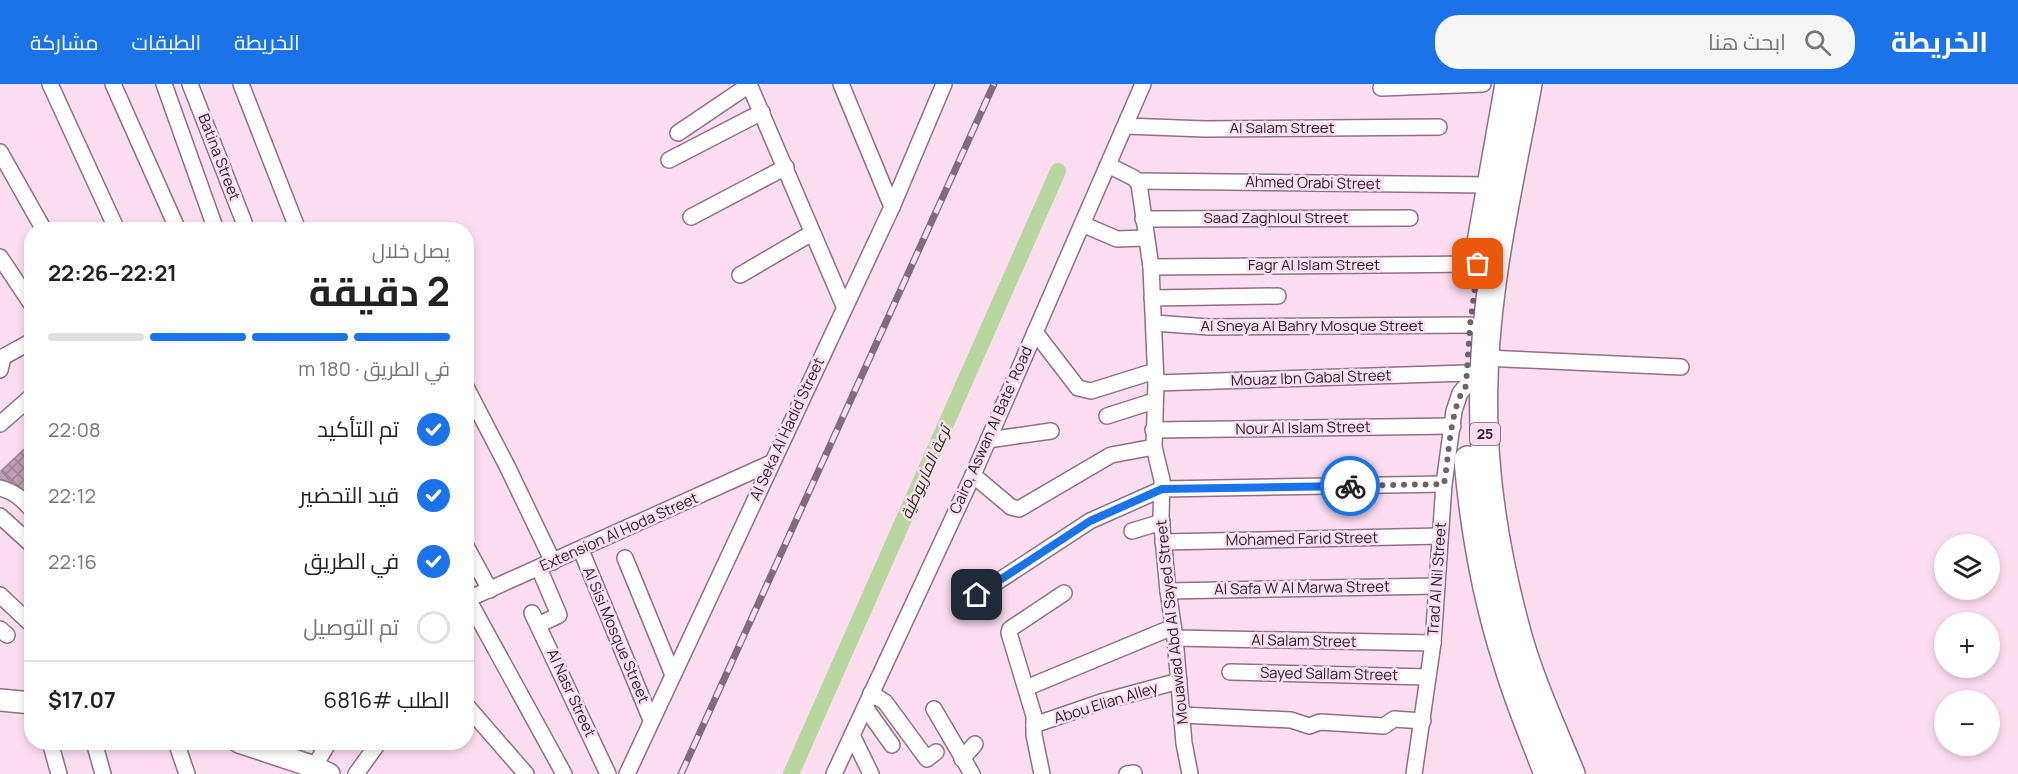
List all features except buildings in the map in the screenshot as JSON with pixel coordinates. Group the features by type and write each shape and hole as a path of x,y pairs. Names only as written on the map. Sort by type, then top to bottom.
{"highway":[{"name":"25","path":"1509,84 1490,185 1470,325 1473,372 1484,407 1486,453 1494,522 1507,591 1527,662 1570,774"},
{"name":"25","path":"1528,84 1473,372 1467,457 1481,558 1496,627 1548,774"}],"street":[{"path":"50,84 113,222"},
{"path":"113,84 174,222"},
{"path":"164,84 213,222"},
{"name":"Batina Street","path":"190,84 244,222"},
{"path":"241,84 295,222"},
{"path":"678,133 749,84 844,306"},
{"path":"841,84 892,207"},
{"name":"Al Seka Al Hadid Street","path":"627,774 892,207 944,84"},
{"name":"Cairo, Aswan Al Bate' Road","path":"834,774 973,475 1143,84"},
{"path":"1381,88 1483,84"},
{"path":"669,160 762,112"},
{"name":"Al Salam Street","path":"1125,126 1205,129 1439,127"},
{"path":"0,152 39,222"},
{"path":"1108,165 1137,181"},
{"path":"691,217 786,167"},
{"name":"Ahmed Orabi Street","path":"1137,181 1490,185"},
{"name":"Mouawad Abd Al Sayed Street","path":"1137,181 1151,267 1156,377 1154,447 1162,480 1163,542 1181,715 1190,774"},
{"name":"Saad Zaghloul Street","path":"1143,219 1410,218"},
{"path":"1082,224 1117,240 1145,238"},
{"path":"740,275 812,233"},
{"path":"0,257 24,293"},
{"name":"Fagr Al Islam Street","path":"1151,267 1478,264"},
{"path":"1152,298 1278,296"},
{"name":"Al Sneya Al Bahry Mosque Street","path":"1154,323 1209,327 1470,325"},
{"name":"Mouaz Ibn Gabal Street","path":"1035,332 1078,388 1091,391 1156,377 1681,367"},
{"path":"1,360 24,345"},
{"name":"Trad Al Nil Street","path":"1414,774 1433,643 1444,484 1456,402 1473,372"},
{"path":"1107,416 1154,401"},
{"path":"474,402 507,466 546,565"},
{"path":"0,424 24,403"},
{"name":"Nour Al Islam Street","path":"1154,430 1453,426"},
{"path":"988,440 1051,431"},
{"path":"973,475 1011,507 1019,509 1111,455 1154,447"},
{"name":"Extension Al Hoda Street","path":"474,596 771,463"},
{"path":"977,595 1090,521 1162,489 1444,484"},
{"path":"0,488 13,492 24,501"},
{"path":"0,516 24,538"},
{"path":"1132,531 1162,522"},
{"name":"Mohamed Farid Street","path":"1163,542 1440,536"},
{"name":"Al Sisi Mosque Street","path":"581,550 651,720"},
{"path":"626,558 673,675"},
{"path":"474,561 490,590"},
{"name":"Al Nasr Street","path":"546,565 559,615 535,619 608,774"},
{"name":"Al Safa W Al Marwa Street","path":"1168,591 1437,586"},
{"name":"Abou Elian Alley","path":"1042,774 1034,735 1034,716 1009,631 1064,593"},
{"path":"0,595 24,618"},
{"path":"474,612 564,774"},
{"path":"1026,688 1174,632"},
{"name":"Al Salam Street","path":"1174,632 1433,643"},
{"name":"Sayed Sallam Street","path":"1230,672 1428,677"},
{"name":"Abou Elian Alley","path":"1034,725 1101,702 1179,681"},
{"path":"0,700 24,702"},
{"path":"868,700 892,745"},
{"path":"868,700 885,702 927,759 936,752"},
{"path":"934,709 972,774"},
{"path":"474,714 526,774"},
{"path":"1181,715 1291,720 1309,726 1320,722 1384,726 1394,719 1423,721"},
{"path":"852,735 871,774"},
{"path":"962,759 975,744"},
{"path":"52,750 59,774"},
{"path":"96,750 103,774"},
{"path":"179,750 187,774"},
{"path":"266,750 322,770 327,750"},
{"path":"356,774 373,750"}],"waterway":[{"name":"ترعة الماريوطية","path":"791,774 1058,171"}],"railway":[{"path":"681,774 994,84"}],"way so far":[{"path":"1350,486 1444,484 1456,402 1466,386 1470,325 1478,264"}],"route":[{"path":"977,595 1090,521 1162,489 1350,486"}]}
